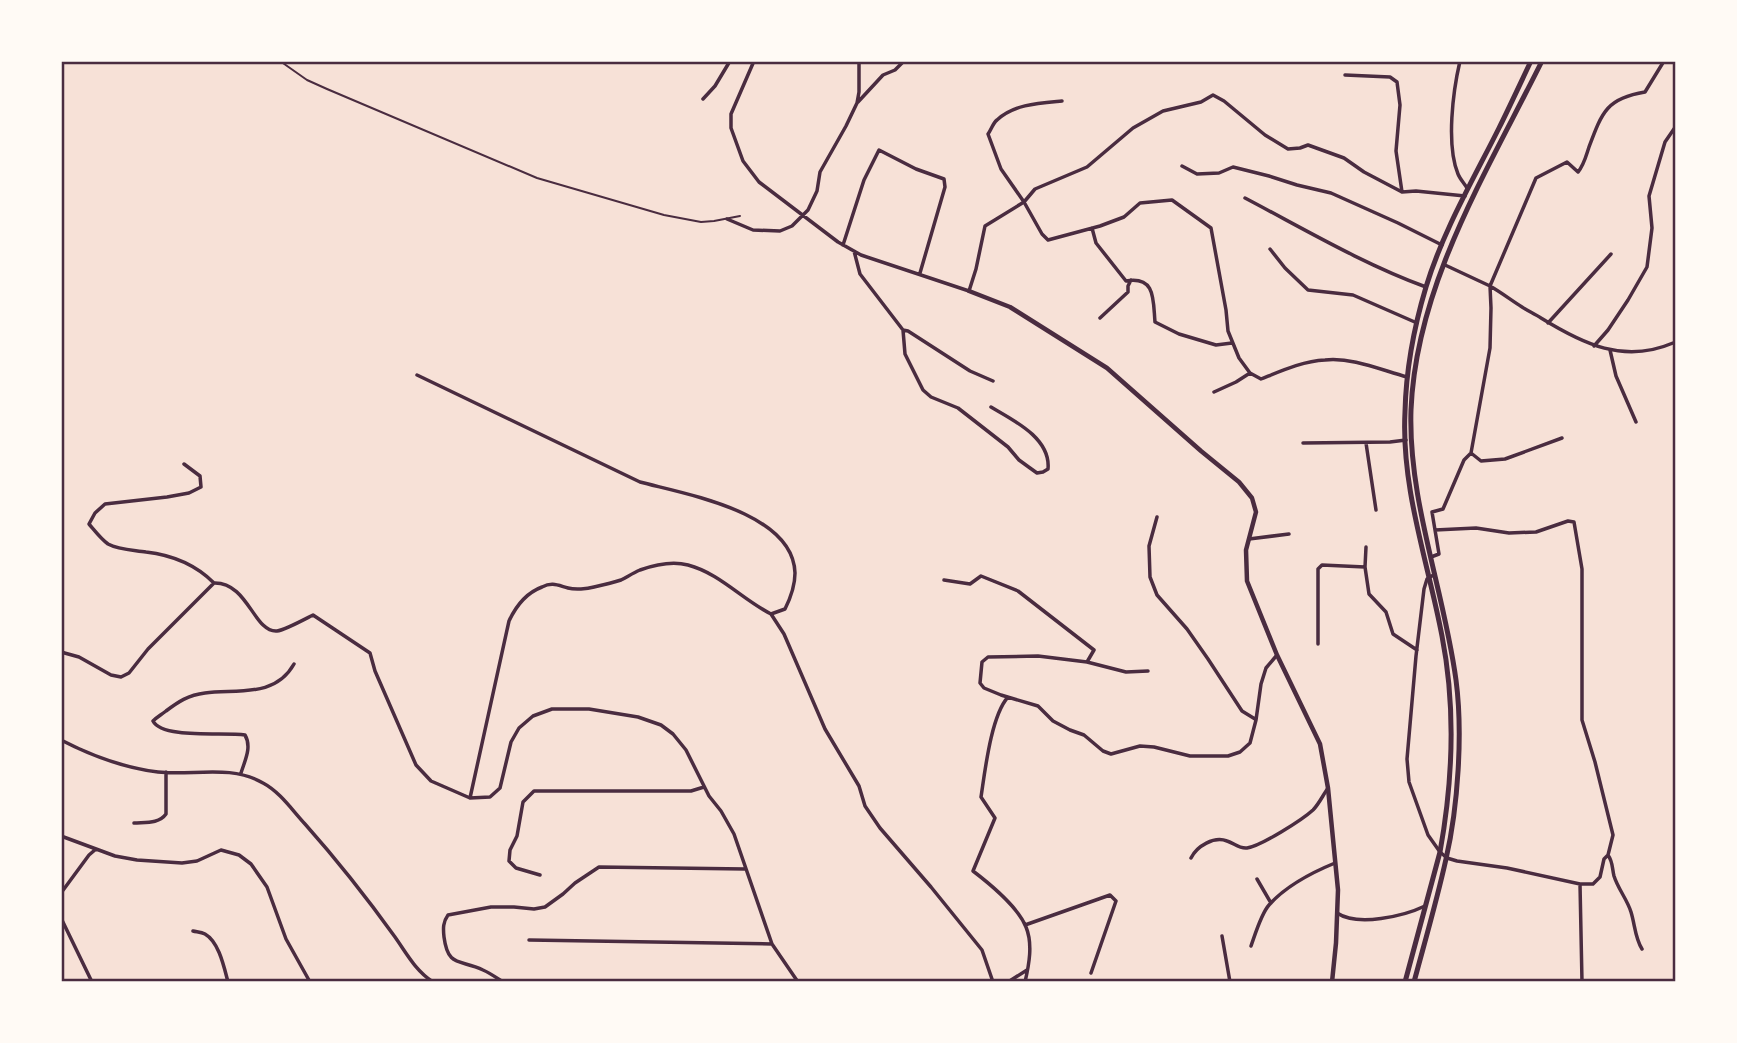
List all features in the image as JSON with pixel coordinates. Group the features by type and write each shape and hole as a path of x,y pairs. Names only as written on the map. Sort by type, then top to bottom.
{"main road":[{"path":"1414,982 1447,858 1458,770 1458,718 1456,682 1415,511 1407,463 1404,414 1407,377 1426,287 1442,245 1467,188 1531,61"},
{"path":"1405,982 1440,852 1448,803 1452,725 1449,677 1432,576 1432,557 1412,450 1411,409 1415,379 1428,310 1444,264 1458,229 1542,61"}],"street":[{"path":"703,99 715,86 730,61"},
{"path":"754,61 732,114 731,128 743,161 759,182 802,216 861,255 1010,307 1107,369 1182,436 1239,482 1252,498 1256,512 1246,550 1247,581 1277,655 1320,744 1328,788 1338,890 1332,982"},
{"path":"727,219 753,230 780,231 792,226 808,210 817,191 820,172 857,103 859,61"},
{"path":"857,103 883,75 895,70 904,61"},
{"path":"1460,61 1451,118 1452,140 1458,174 1467,188"},
{"path":"1432,557 1439,554 1432,512 1443,509 1464,460 1471,453 1490,348 1490,286 1536,178 1567,162 1578,172 1605,110 1627,95 1645,92 1664,61"},
{"path":"1345,75 1390,77 1397,82 1400,105 1396,151 1402,192"},
{"path":"969,291 985,226 1024,202 1034,189 1087,167 1133,128 1163,111 1201,102 1213,95 1288,149 1308,145 1344,158 1402,192 1465,196"},
{"path":"1062,101 1026,105 1009,112 996,120 988,134 1001,169 1048,240 1124,217 1140,203 1172,200 1211,228 1228,331 1239,358 1250,373 1261,380 1284,369 1325,359 1352,361 1415,379"},
{"path":"1594,346 1629,300 1647,267 1652,229 1649,196 1665,142 1676,125"},
{"path":"844,245 864,180 879,150 916,169 944,179 945,187 920,274"},
{"path":"1182,166 1197,174 1219,173 1233,167 1331,193 1442,245"},
{"path":"1245,198 1329,243 1426,287"},
{"path":"1092,228 1096,243 1126,281 1136,279 1152,290 1155,322 1179,334 1216,345 1233,343"},
{"path":"1270,249 1308,290 1353,295 1417,323"},
{"path":"854,251 860,274 903,330 905,354 923,390 931,397 958,408 1037,473 1048,469 1049,461 1044,448 1028,430 992,407"},
{"path":"1548,323 1611,254"},
{"path":"1444,264 1490,286 1557,329 1594,346 1630,352 1659,349 1673,343"},
{"path":"1100,318 1128,292 1131,280"},
{"path":"903,330 970,371 993,381"},
{"path":"1611,350 1616,376 1636,422"},
{"path":"1214,392 1250,373"},
{"path":"417,375 640,482 728,506 759,522 778,536 789,551 795,574 793,593 785,609 771,614"},
{"path":"1471,453 1482,461 1505,459 1562,438"},
{"path":"1303,443 1406,440"},
{"path":"1366,443 1376,510"},
{"path":"184,464 200,476 201,487 189,493 167,497 105,504 95,513 89,524 109,544 172,557 202,572 214,583 223,583 236,590 251,607 259,622 269,629 278,631 313,615 370,653 397,725 416,765 431,781 470,798 490,797 500,788 511,742 519,728 533,716 552,709 589,709 638,717 661,725 687,750 704,787 734,834 772,944 798,982"},
{"path":"1157,517 1149,546 1150,577 1157,594 1201,649 1242,711 1256,720"},
{"path":"1432,576 1424,589 1407,770 1428,835 1440,852 1457,861 1507,867 1580,884 1592,884 1600,877 1613,835 1582,720 1582,569 1574,522 1568,521 1536,532 1523,533 1476,528 1435,530"},
{"path":"1249,539 1289,534"},
{"path":"1366,547 1365,567 1369,594 1386,612 1393,634 1417,650"},
{"path":"470,798 509,621 526,596 555,583 569,588 591,588 619,581 640,570 668,564 698,568 771,614 784,634 825,729 859,786 865,806 880,828 982,950 993,982"},
{"path":"1318,644 1318,569 1322,565 1365,567"},
{"path":"944,580 970,584 981,576 1018,591 1094,650 1087,662"},
{"path":"61,652 79,657 111,675 121,677 129,673 148,649 214,583"},
{"path":"1148,671 1126,672 1087,662 1038,656 988,657 982,662 980,683 984,688 1038,706 1053,721 1084,735 1103,751 1111,754 1140,746 1190,756 1227,756 1240,752 1250,743 1261,684 1266,668 1277,655"},
{"path":"241,773 248,752 249,741 245,735 174,733 159,728 153,721 186,697 204,693 250,691 277,683 294,664"},
{"path":"1009,697 998,715 981,797 995,818 973,871 994,886 1026,925 1030,952 1025,982"},
{"path":"61,740 122,763 155,771 241,773 265,784 288,805 358,887 413,964 433,982"},
{"path":"134,823 163,819 166,814 166,772"},
{"path":"540,875 516,868 509,861 523,802 534,791 691,791 704,787"},
{"path":"1191,858 1194,851 1214,840 1229,841 1245,848 1259,843 1315,809 1328,788"},
{"path":"61,836 115,856 137,860 183,863 197,861 221,850 239,855 251,864 260,876 286,939 310,982"},
{"path":"61,894 96,849"},
{"path":"1608,855 1618,887 1630,909 1637,942 1642,950"},
{"path":"1251,946 1268,906 1300,880 1336,862"},
{"path":"503,982 482,969 452,960 447,953 443,928 448,915 491,907 545,907 599,867 745,869"},
{"path":"1257,879 1271,904"},
{"path":"1580,884 1582,982"},
{"path":"1026,925 1110,895 1116,901 1091,973"},
{"path":"1337,913 1345,918 1366,920 1414,911 1425,906"},
{"path":"61,918 92,982"},
{"path":"193,931 206,934 215,946 229,982"},
{"path":"1222,936 1230,982"},
{"path":"529,940 772,944"},
{"path":"1009,982 1027,970"}],"lane":[{"path":"280,61 307,80 537,178 664,215 701,222 740,216"}]}
